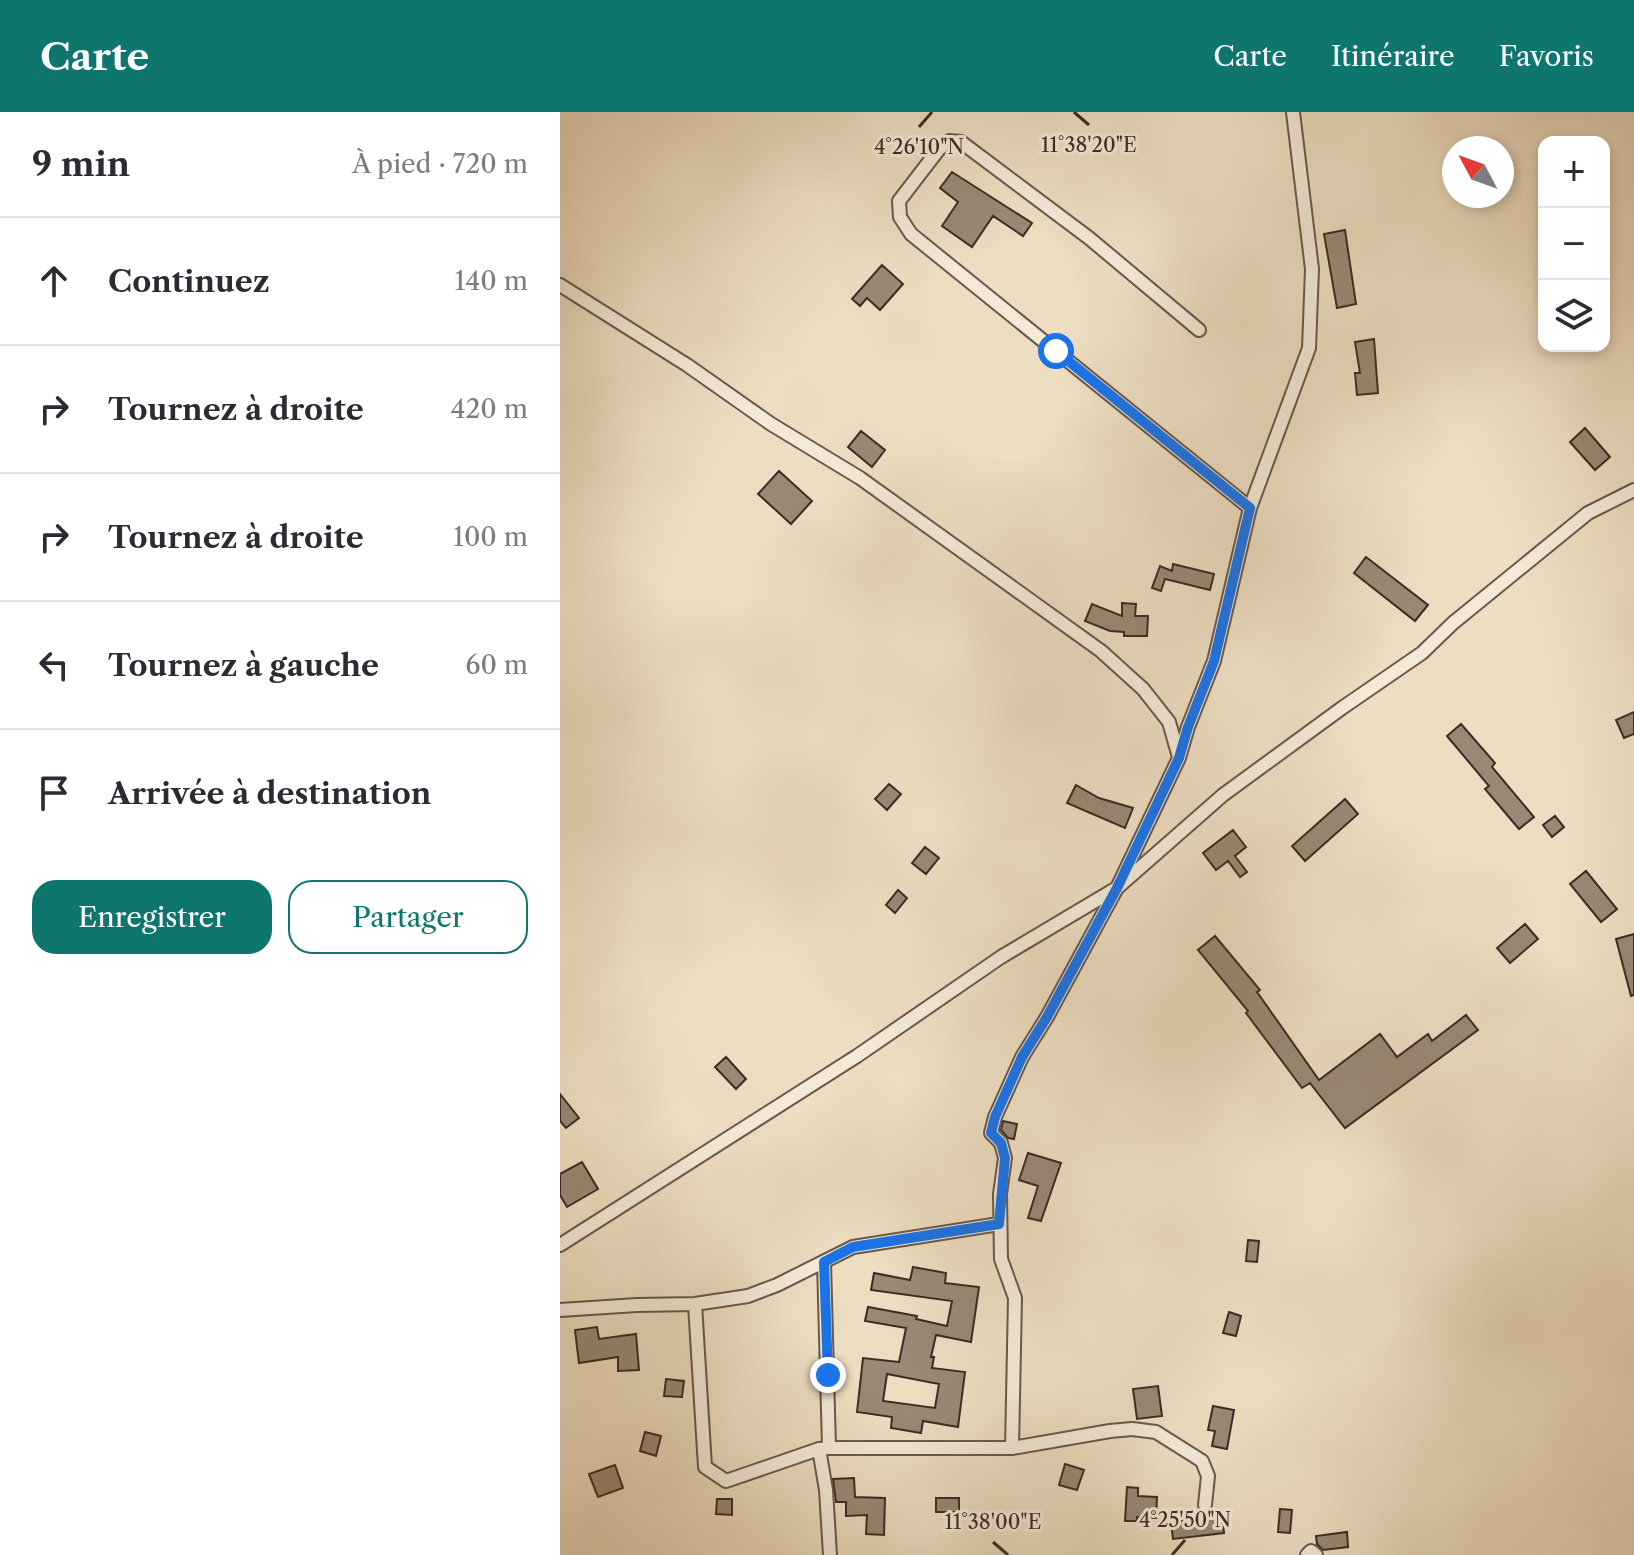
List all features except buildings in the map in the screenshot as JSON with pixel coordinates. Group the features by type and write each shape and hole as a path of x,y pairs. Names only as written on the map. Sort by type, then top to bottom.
{"street":[{"path":"1012,1448 1015,1298 1001,1259 999,1224 1005,1158 1001,1143 991,1133 1022,1057 1117,888 1179,758 1214,661 1250,508 1309,348 1312,269 1293,112"},
{"path":"1199,330 1089,238 961,142 949,141 939,149 899,201 900,217 911,234 1250,508"},
{"path":"562,288 860,478 1101,651 1143,689 1169,722 1179,758"},
{"path":"560,1245 857,1056 1001,957 1117,888 1223,795 1422,653 1453,623 1588,513 1634,490"},
{"path":"1169,722 1188,727"},
{"path":"560,1310 695,1304 748,1296 853,1247 999,1224"},
{"path":"824,1262 824,1448 830,1555"},
{"path":"695,1304 705,1467 726,1481 824,1448 1012,1448 1132,1429 1156,1432 1202,1461 1208,1476 1205,1505"},
{"path":"1307,1555 1311,1551 1316,1555"}],"route":[{"path":"828,1375 824,1262 853,1247 999,1224 1005,1158 1001,1143 991,1133 995,1117 1022,1057 1117,888 1179,758 1214,661 1250,508 1056,351"}]}
